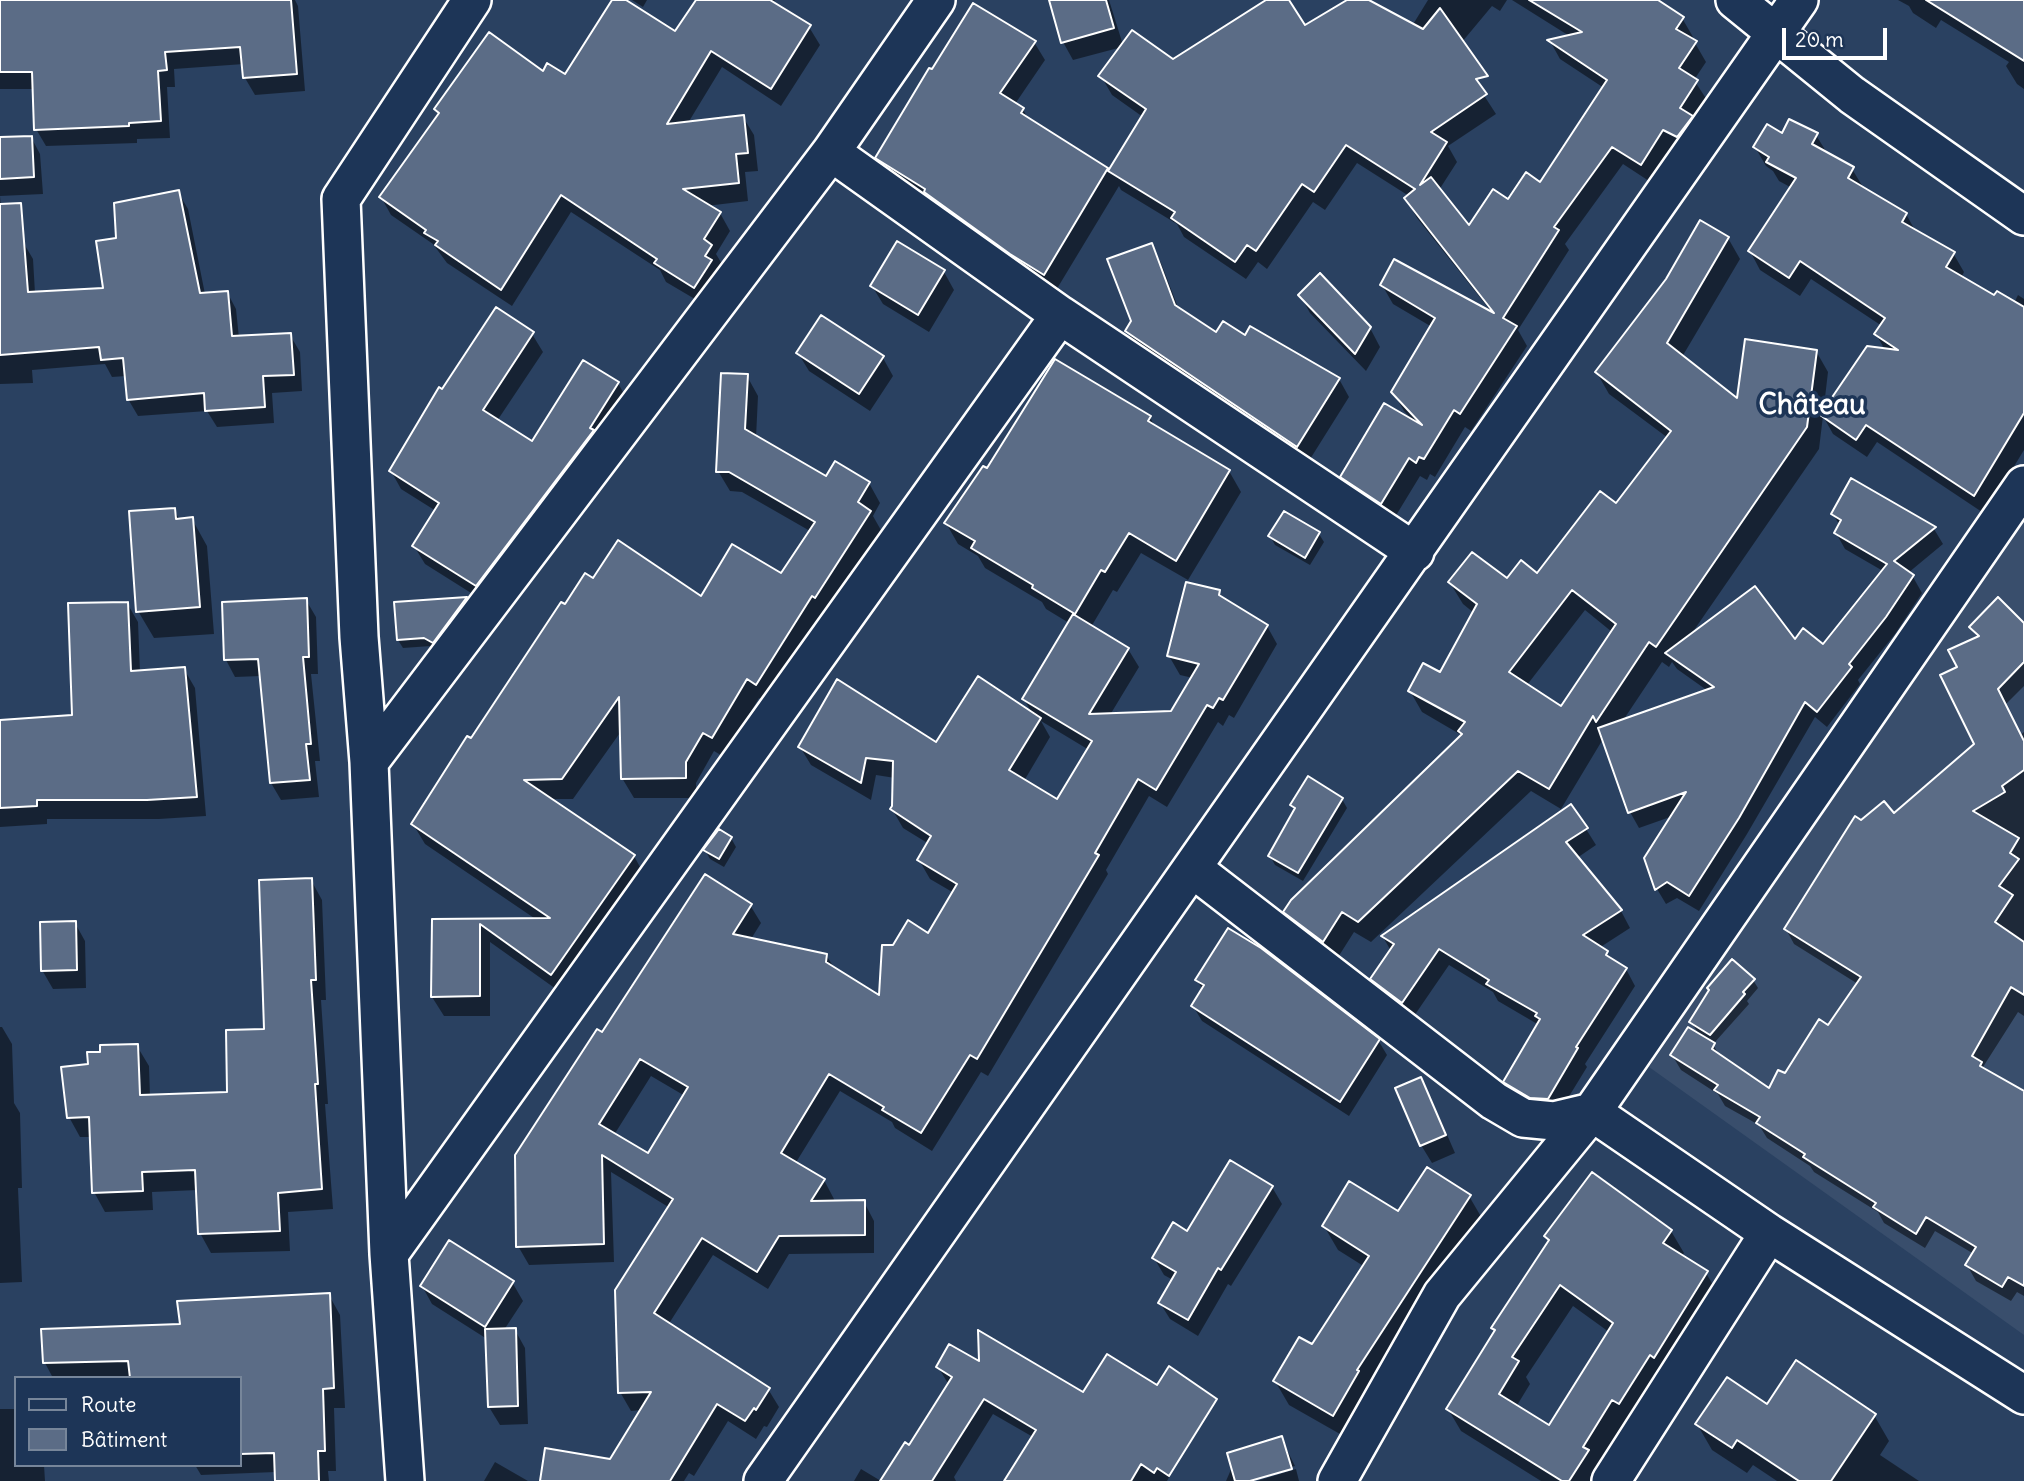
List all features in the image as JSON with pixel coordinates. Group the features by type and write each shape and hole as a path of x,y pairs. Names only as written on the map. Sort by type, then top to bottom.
{"street":[{"path":"405,1481 389,1254 369,762 358,624 341,199 471,0"},
{"path":"369,762 831,152 936,0"},
{"path":"1735,0 1852,95 2024,216"},
{"path":"763,1481 937,1228 1415,552 1799,0"},
{"path":"831,152 1060,315 1415,552"},
{"path":"389,1254 1060,315"},
{"path":"1337,1481 1442,1295 1592,1112 2024,485"},
{"path":"1192,868 1494,1101 1523,1118 1554,1121 1592,1112 1769,1233 2024,1395"},
{"path":"1611,1481 1769,1233"}],"shaded area":[{"path":"2024,513 2024,1335 1649,1067"}],"building":[{"path":"0,0 291,0 297,74 243,78 240,47 165,52 167,70 158,71 161,121 129,123 129,126 34,130 32,72 0,72"},
{"path":"612,0 626,0 675,31 696,0 770,0 811,25 771,89 711,51 667,124 744,115 748,153 736,154 739,183 683,189 721,212 704,239 712,245 705,256 712,260 694,288 654,263 657,259 561,195 501,290 435,245 438,241 424,233 426,230 379,197 439,113 434,109 489,32 543,71 547,63 565,74"},
{"path":"1049,0 1106,0 1114,28 1061,43"},
{"path":"1266,0 1289,0 1305,25 1347,0 1369,0 1423,29 1440,8 1488,76 1476,79 1487,94 1431,132 1447,142 1420,185 1431,177 1469,225 1493,189 1508,199 1526,172 1540,182 1607,80 1547,40 1582,32 1529,0 1658,0 1684,17 1676,29 1697,41 1679,68 1698,80 1680,108 1693,116 1677,137 1663,130 1641,165 1612,147 1554,227 1559,230 1503,318 1517,326 1460,414 1454,410 1424,459 1419,457 1416,463 1409,458 1381,504 1340,477 1384,403 1422,425 1391,392 1435,318 1380,285 1394,259 1494,313 1404,198 1415,189 1346,145 1314,192 1302,184 1256,251 1247,245 1235,262 1171,218 1175,212 1108,171 1146,109 1098,76 1132,30 1173,59"},
{"path":"1926,0 2024,0 2024,61"},
{"path":"973,3 1036,41 1000,93 1024,108 1021,113 1108,168 1044,275 924,192 925,189 875,158 929,68 932,69"},
{"path":"1789,119 1818,133 1812,144 1854,167 1848,178 1907,213 1902,222 1955,252 1946,267 1994,295 1997,291 2024,307 2024,413 1974,496 1866,425 1856,440 1820,415 1867,346 1898,350 1874,334 1885,318 1800,261 1789,278 1748,251 1796,178 1766,162 1769,157 1753,147 1767,124 1782,133"},
{"path":"32,136 34,177 0,179 0,137"},
{"path":"179,190 200,293 228,291 232,336 291,333 294,375 263,376 265,407 205,411 204,393 127,400 123,358 101,360 99,347 0,355 0,204 21,203 28,292 103,288 96,241 116,238 114,203"},
{"path":"1700,220 1729,237 1667,343 1737,398 1745,339 1817,350 1807,427 1656,647 1649,642 1596,722 1593,716 1549,789 1518,771 1358,922 1342,912 1323,942 1283,912 1291,900 1462,734 1458,731 1465,722 1408,691 1423,663 1440,672 1477,604 1448,582 1472,552 1507,578 1521,560 1537,573 1600,491 1616,503 1671,431 1595,372 1666,279","holes":["1572,590 1616,624 1561,706 1509,672"]},
{"path":"897,241 945,270 918,315 870,286"},
{"path":"1152,243 1175,305 1216,332 1223,321 1245,335 1250,326 1340,378 1297,447 1125,331 1131,321 1107,259"},
{"path":"1320,273 1371,327 1355,354 1298,295"},
{"path":"496,307 534,332 483,410 532,441 583,360 619,382 590,428 594,430 476,586 412,546 439,503 389,471 439,387 442,389"},
{"path":"821,315 884,356 859,394 796,353"},
{"path":"1055,359 1151,416 1148,421 1230,470 1176,561 1129,533 1105,572 1101,570 1075,614 971,548 975,541 944,523 983,466 987,468"},
{"path":"721,373 748,374 745,429 826,476 835,461 870,482 858,502 871,511 815,598 812,596 756,685 747,679 712,738 703,733 686,762 686,778 621,779 619,697 562,779 524,780 635,855 551,975 480,924 480,996 431,997 432,919 550,918 411,824 467,736 471,738 561,602 565,604 585,573 593,578 618,540 701,596 732,544 781,573 815,522 729,472 716,472"},
{"path":"1851,478 1936,527 1894,561 1914,575 1886,617 1849,664 1852,667 1817,712 1805,702 1739,818 1689,896 1667,882 1655,890 1644,858 1686,792 1628,813 1598,728 1714,687 1665,653 1755,586 1795,639 1803,628 1823,644 1887,564 1834,533 1841,520 1831,514"},
{"path":"175,508 176,519 193,517 200,607 136,612 129,511"},
{"path":"1284,511 1320,532 1305,558 1268,536"},
{"path":"1186,582 1220,590 1219,595 1268,625 1223,700 1219,698 1213,708 1207,705 1156,790 1138,779 1095,853 1099,855 977,1059 970,1055 921,1133 829,1074 781,1153 825,1179 811,1201 865,1200 865,1235 779,1236 757,1272 702,1238 654,1313 770,1388 756,1410 754,1408 745,1421 717,1404 670,1481 540,1481 545,1448 610,1459 651,1392 618,1393 615,1290 673,1199 602,1155 604,1244 516,1247 515,1155 597,1029 602,1032 705,874 752,904 733,934 827,954 826,962 879,995 882,945 893,945 908,920 928,933 957,884 917,860 931,836 890,809 893,761 866,758 861,783 798,747 837,679 936,742 978,676 1041,718 1009,770 1057,799 1092,741 1022,699 1073,614 1129,648 1089,714 1171,711 1199,664 1167,656","holes":["640,1059 688,1087 648,1153 599,1124"]},
{"path":"467,597 433,643 424,638 397,640 394,602"},
{"path":"1998,597 2024,623 2024,662 1998,689 2024,741 2024,770 2002,786 2005,792 1973,811 2019,838 2010,853 2019,859 1999,886 2013,895 1995,922 2024,942 2024,995 2011,987 1972,1056 1982,1062 1980,1066 2024,1091 2024,1286 2008,1277 2002,1287 1965,1265 1976,1247 1926,1217 1916,1234 1873,1207 1876,1203 1803,1157 1805,1154 1756,1123 1760,1117 1714,1090 1718,1085 1670,1055 1688,1027 1715,1043 1712,1049 1769,1088 1778,1070 1785,1073 1819,1019 1828,1025 1861,977 1784,929 1855,816 1861,820 1884,801 1894,813 1974,744 1940,675 1957,667 1948,650 1979,636 1969,627"},
{"path":"307,598 309,657 303,657 311,744 306,744 310,780 270,783 258,659 224,660 222,602"},
{"path":"128,602 131,671 185,667 197,797 37,800 37,806 0,808 0,720 72,715 68,603"},
{"path":"1308,776 1343,798 1298,873 1268,856 1295,808 1290,805"},
{"path":"1571,804 1588,828 1566,842 1622,910 1583,935 1608,951 1606,955 1627,968 1576,1047 1578,1048 1548,1099 1530,1098 1503,1082 1540,1019 1535,1016 1537,1013 1486,984 1489,980 1439,949 1402,1003 1370,979 1394,944 1381,936"},
{"path":"719,829 732,837 719,859 703,850"},
{"path":"312,878 316,980 311,980 322,1189 278,1193 280,1231 198,1234 195,1170 142,1172 143,1191 92,1193 89,1117 67,1118 61,1067 88,1064 87,1052 100,1052 100,1045 138,1044 140,1095 227,1092 226,1030 264,1029 259,880"},
{"path":"76,921 77,970 41,971 40,922"},
{"path":"1228,928 1261,948 1380,1039 1340,1102 1191,1006 1204,985 1195,980"},
{"path":"1732,959 1755,979 1710,1035 1689,1022 1709,990 1707,988"},
{"path":"1421,1077 1446,1135 1420,1146 1395,1088"},
{"path":"1230,1160 1273,1186 1221,1270 1218,1268 1188,1320 1158,1303 1176,1272 1152,1258 1173,1222 1187,1231"},
{"path":"1427,1167 1471,1195 1357,1370 1359,1371 1333,1416 1273,1381 1299,1337 1312,1344 1369,1256 1322,1226 1349,1181 1398,1211"},
{"path":"1592,1172 1672,1230 1663,1243 1708,1271 1654,1358 1650,1355 1619,1404 1612,1400 1583,1447 1589,1450 1569,1481 1562,1481 1446,1409 1495,1330 1491,1328 1549,1240 1544,1236","holes":["1560,1285 1613,1323 1549,1425 1499,1394 1519,1361 1512,1357"]},
{"path":"449,1240 514,1281 485,1327 420,1286"},
{"path":"330,1293 334,1388 323,1389 325,1451 318,1451 319,1481 275,1481 274,1453 242,1454 242,1376 130,1376 128,1361 43,1363 41,1329 180,1324 177,1301"},
{"path":"516,1328 518,1406 488,1407 485,1329"},
{"path":"978,1330 1083,1392 1107,1354 1157,1385 1169,1366 1217,1399 1169,1476 1157,1468 1154,1473 1141,1464 1131,1481 1004,1481 1036,1430 984,1399 932,1481 880,1481 905,1442 909,1445 952,1377 936,1367 949,1344 979,1361"},
{"path":"1796,1360 1876,1414 1831,1481 1799,1481 1737,1440 1732,1448 1695,1424 1727,1377 1767,1404"},
{"path":"1282,1436 1292,1469 1250,1481 1235,1481 1227,1453"}],"district":[{"name":"Château","path":"1812,406"}]}
